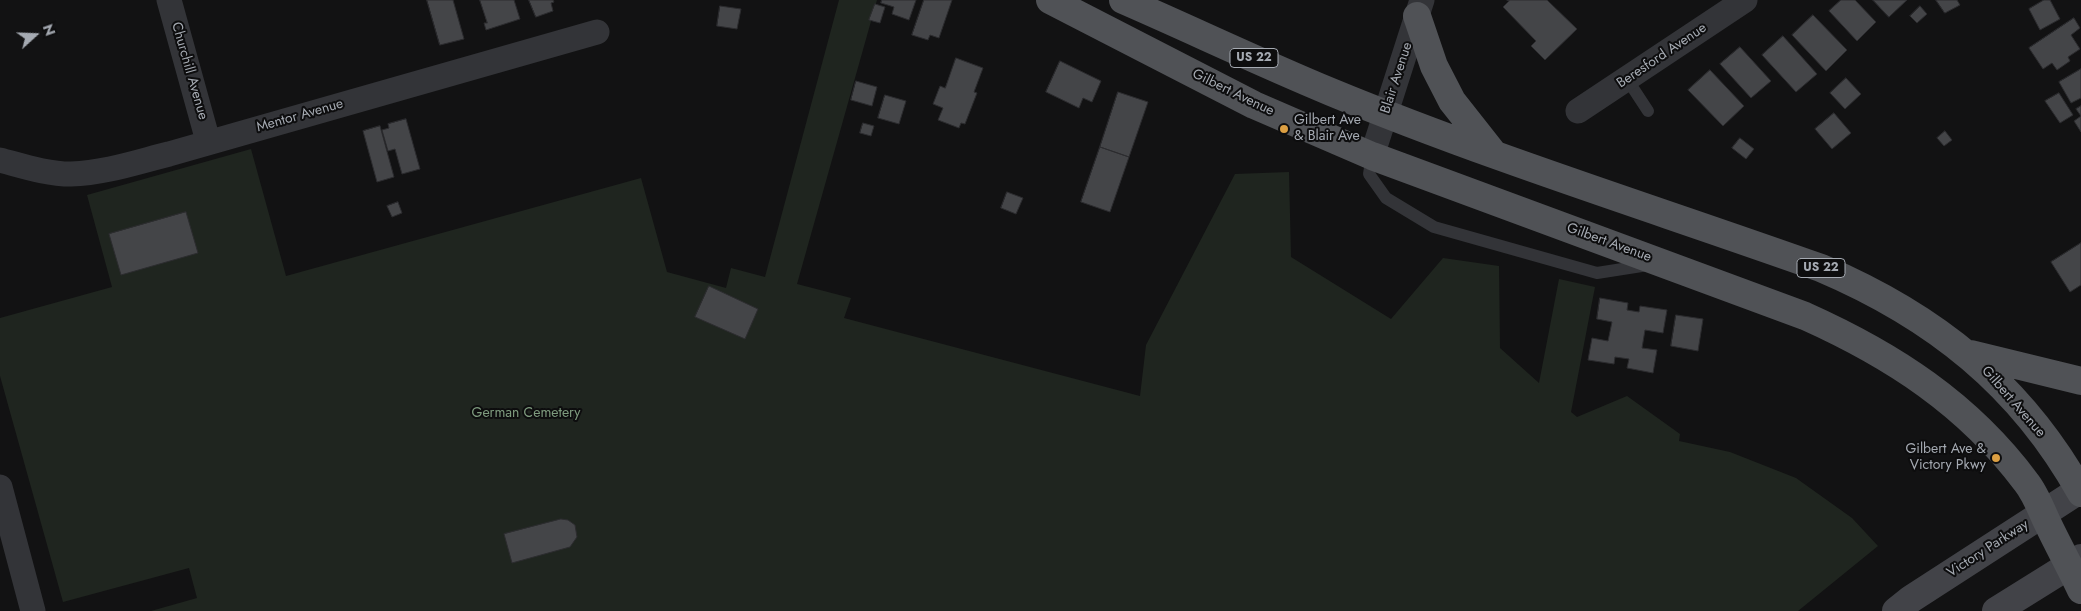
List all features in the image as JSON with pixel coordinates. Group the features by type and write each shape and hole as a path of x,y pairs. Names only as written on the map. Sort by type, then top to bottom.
{"main road":[{"name":"Gilbert Avenue","path":"1050,0 1254,105 1372,156 1805,316 1852,337 1894,361 1932,388 1988,438 2027,483 2077,571"},
{"name":"Gilbert Avenue","path":"1123,0 1321,87 1386,113 1493,153 1822,268 1862,285 1897,305 1966,352 2008,391 2061,460 2080,491"},
{"path":"1420,8 1434,66 1452,100 1493,153"},
{"path":"1966,352 2081,381"}],"street":[{"name":"Churchill Avenue","path":"169,0 208,141"},
{"name":"Beresford Avenue","path":"1578,111 1745,0"},
{"name":"Blair Avenue","path":"1372,156 1420,8"},
{"name":"Mentor Avenue","path":"0,160 38,170 71,174 104,171 597,32"},
{"path":"0,487 32,611"},
{"name":"Victory Parkway","path":"1896,611 1911,599 2080,491"},
{"path":"1996,611 2077,571"}],"lane":[{"path":"1627,79 1648,111"},
{"path":"1372,156 1369,174 1386,198 1434,227 1597,273 1661,263"}],"green space":[{"name":"German Cemetery","path":"839,0 877,0 797,284 851,298 844,318 1140,396 1146,345 1235,174 1289,172 1291,257 1391,319 1443,258 1499,266 1500,348 1539,383 1559,279 1595,287 1571,412 1577,417 1627,396 1680,434 1679,441 1730,452 1796,478 1852,518 1878,546 1798,611 151,611 197,598 189,568 63,602 0,376 0,318 112,287 87,195 251,149 286,276 641,178 667,272 726,288 731,268 765,277"}],"building":[{"path":"427,0 453,0 464,39 440,45"},
{"path":"480,0 514,0 520,19 486,30 484,23 487,23"},
{"path":"529,0 553,0 554,2 551,3 553,11 536,17"},
{"path":"882,0 916,0 909,20 892,14 894,7 881,3"},
{"path":"924,0 952,0 939,38 930,35 928,40 912,35"},
{"path":"1507,0 1547,0 1577,29 1545,60 1531,46 1536,41 1503,7 1509,1"},
{"path":"1841,0 1855,0 1876,22 1857,41 1829,11"},
{"path":"1873,0 1907,0 1889,17"},
{"path":"1936,0 1957,0 1960,5 1945,13"},
{"path":"2044,0 2050,0 2060,19 2040,30 2029,9"},
{"path":"875,4 885,7 880,23 869,20"},
{"path":"720,6 741,9 737,29 717,26"},
{"path":"1920,6 1927,14 1917,23 1910,16"},
{"path":"1813,15 1847,50 1826,71 1792,35"},
{"path":"2074,18 2080,28 2071,35 2080,49 2068,57 2070,61 2057,70 2052,63 2043,69 2029,48"},
{"path":"1783,36 1817,74 1796,92 1762,55"},
{"path":"1740,47 1771,81 1751,98 1720,64"},
{"path":"956,58 983,68 974,92 977,93 965,124 961,123 959,128 938,120 943,108 933,104 940,86 945,88"},
{"path":"1060,61 1101,81 1092,102 1083,98 1079,108 1046,92"},
{"path":"2081,69 2081,98 2071,103 2059,82"},
{"path":"1710,70 1744,106 1723,126 1688,90"},
{"path":"1846,78 1861,94 1845,109 1830,93"},
{"path":"856,81 877,87 872,106 851,100"},
{"path":"1118,92 1148,102 1129,157 1100,147"},
{"path":"2059,93 2073,115 2060,123 2045,101"},
{"path":"885,95 906,101 899,124 878,118"},
{"path":"2081,106 2081,116 2076,109"},
{"path":"1834,113 1851,133 1832,149 1815,129"},
{"path":"2081,116 2081,132 2074,121"},
{"path":"406,119 420,169 402,174 395,149 388,151 382,130 389,128 388,124"},
{"path":"863,123 874,126 871,136 860,133"},
{"path":"380,126 394,177 377,182 363,131"},
{"path":"1945,131 1952,140 1944,146 1937,138"},
{"path":"1740,138 1754,149 1746,159 1732,148"},
{"path":"1100,147 1129,157 1110,212 1081,202"},
{"path":"1007,192 1023,198 1016,214 1001,208"},
{"path":"398,202 402,213 392,217 387,206"},
{"path":"186,212 198,253 121,275 109,234"},
{"path":"2081,243 2081,285 2070,292 2051,262"},
{"path":"709,286 758,309 745,339 695,317"},
{"path":"1600,298 1628,303 1627,310 1639,312 1640,306 1667,310 1663,333 1645,330 1642,348 1657,350 1653,373 1627,368 1629,359 1615,357 1614,364 1588,360 1592,338 1608,341 1612,322 1597,319"},
{"path":"1676,315 1703,319 1698,351 1671,346"},
{"path":"561,519 568,520 575,525 577,537 570,547 512,563 504,534"}],"place":[{"name":"Gilbert Ave & Blair Ave","path":"1284,129"},
{"name":"Gilbert Ave & Victory Pkwy","path":"1996,458"}]}
